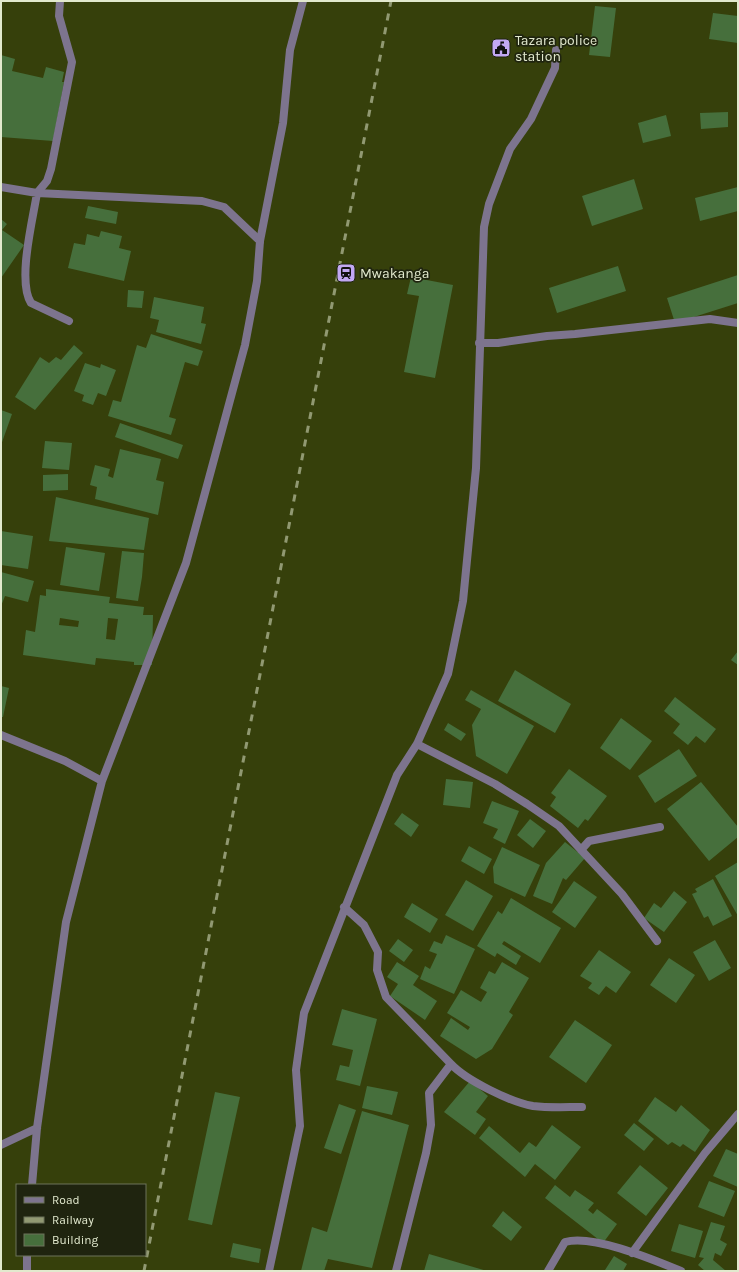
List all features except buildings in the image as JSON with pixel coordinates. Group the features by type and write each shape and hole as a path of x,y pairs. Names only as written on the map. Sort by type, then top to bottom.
{"street":[{"path":"60,1 58,16 72,62 51,169 47,181 37,193 26,259 27,297 31,303 69,321"},
{"path":"32,1184 37,1128 66,922 102,781 186,563 245,345 258,282 260,241 283,122 290,50 303,1"},
{"path":"269,1271 300,1126 296,1070 304,1013 344,907 397,775 417,744 448,674 463,601 476,468 484,227 489,204 510,149 532,120 555,68 556,50"},
{"path":"1,187 37,193 202,201 224,208 260,241"},
{"path":"479,343 498,343 547,336 710,319 738,323"},
{"path":"1,735 65,761 102,781"},
{"path":"417,744 495,784 528,804 559,826 622,894 657,940"},
{"path":"581,850 589,842 660,827"},
{"path":"344,907 364,925 378,952 377,970 386,997 460,1074 478,1084 524,1103 545,1106 582,1107"},
{"path":"396,1271 429,1139 431,1125 429,1093 451,1064"},
{"path":"632,1253 705,1153 738,1114"},
{"path":"1,1145 37,1128"},
{"path":"548,1271 564,1243 568,1241 588,1240 632,1253 681,1271"},
{"path":"27,1256 27,1271"}],"railway":[{"path":"144,1271 391,1"}],"place":[{"name":"Tazara police station","path":"501,48"},
{"name":"Mwakanga","path":"346,273"}]}
